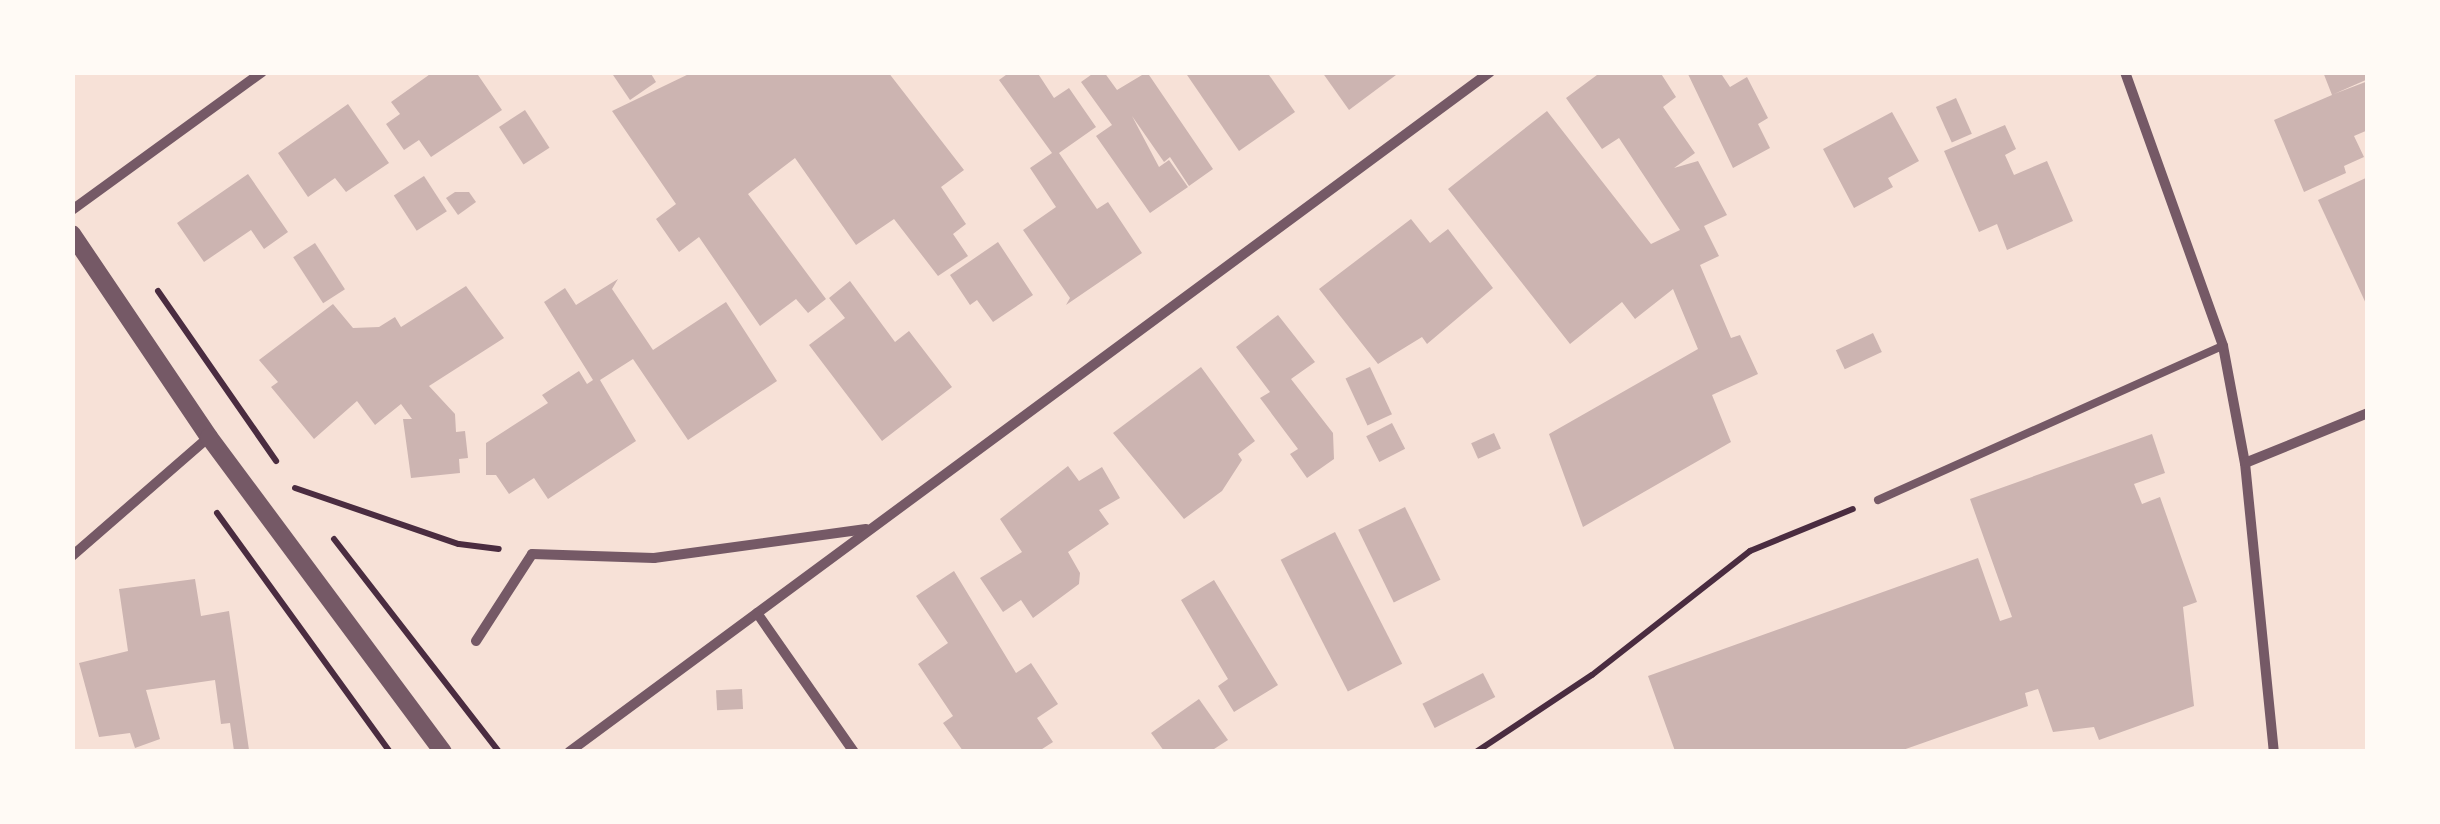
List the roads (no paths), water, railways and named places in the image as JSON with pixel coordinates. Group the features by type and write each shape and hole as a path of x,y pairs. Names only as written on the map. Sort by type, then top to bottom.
{"street":[{"path":"72,210 262,72"},
{"path":"569,752 1490,72"},
{"path":"2125,72 2222,346 2245,463 2274,752"},
{"path":"72,234 209,438 443,752"},
{"path":"2245,463 2368,413"},
{"path":"72,556 209,438"},
{"path":"476,641 532,554 654,558 872,528"},
{"path":"757,613 854,752"}],"lane":[{"path":"1878,500 2222,346"}]}
